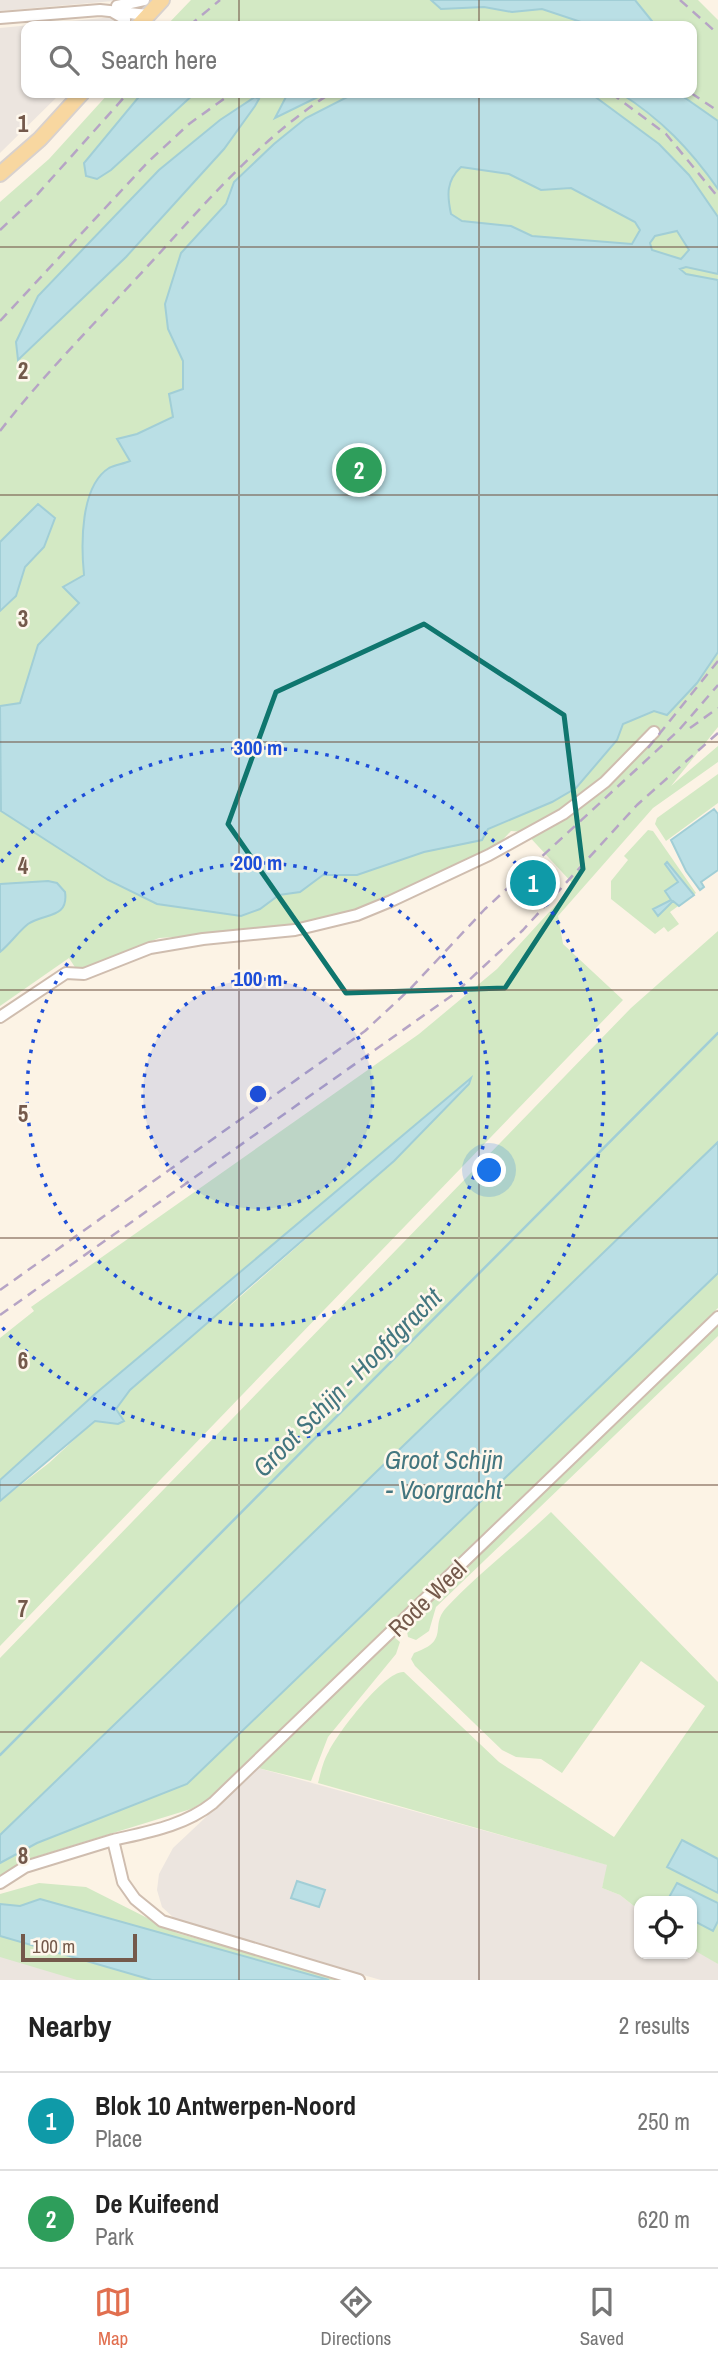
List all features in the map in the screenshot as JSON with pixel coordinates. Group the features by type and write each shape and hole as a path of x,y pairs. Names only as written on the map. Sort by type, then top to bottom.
{"main road":[{"path":"143,21 162,0"},
{"path":"0,174 40,139 77,98"}],"street":[{"path":"0,18 100,10 144,0"},
{"path":"100,10 143,21"},
{"path":"100,10 118,13 125,21"},
{"path":"0,1017 66,973 84,974 150,948 203,939 295,930 357,915 391,901 489,855 563,814 605,782 654,732"},
{"name":"Rode Weel","path":"0,1883 25,1867 197,1816 718,1317"},
{"path":"113,1840 124,1882 135,1899 162,1921 359,1980"}],"highlighted area":[{"path":"424,624 564,715 583,869 505,988 346,993 228,824 276,692"}],"shaded area":[{"path":"0,0 125,0 0,11"},
{"path":"113,17 114,21 72,21"},
{"path":"21,26 21,98 56,98 0,153 0,28"},
{"path":"258,1768 608,1865 602,1888 620,1895 634,1906 634,1959 697,1959 697,1951 718,1964 718,1980 381,1980 195,1928 175,1919 162,1907 157,1890 159,1874 173,1848"},
{"path":"0,1948 115,1980 0,1980"}],"green space":[{"path":"191,0 698,0 718,20 718,727 671,786 718,746 718,762 653,808 558,916 563,944 623,1000 0,1646 0,1501 49,1463 106,1410 0,1492 0,1338 34,1311 31,1307 419,1034 497,969 574,885 525,832 511,831 495,848 337,918 256,932 159,938 78,972 69,958 0,1006 0,202 49,159 104,98 697,98 697,21 171,21","holes":["471,1078 469,1084 394,1161 223,1312"]},
{"path":"718,774 718,803 666,841 655,824 657,818"},
{"path":"648,830 653,831 696,893 670,912 679,924 668,932 664,927 655,934 611,899 611,881 628,860 624,856"},
{"path":"718,931 718,1308 206,1801 191,1809 22,1861 0,1877 0,1658 631,1008"},
{"path":"718,1323 718,1336 436,1607 429,1631 416,1640 408,1637 406,1626"},
{"path":"551,1512 718,1682 718,1964 697,1952 697,1896 634,1896 634,1906 620,1895 602,1888 607,1865 318,1783 327,1755 352,1718 374,1691 396,1674 404,1672 499,1762 614,1837 705,1706 641,1661 562,1773 541,1759 516,1757 502,1750 415,1666 411,1659 414,1653 436,1638 441,1615 471,1583"},
{"path":"394,1637 400,1642 396,1654 328,1737 311,1781 258,1768"},
{"path":"39,1883 86,1887 177,1933 344,1980 231,1980 0,1909 0,1894"},
{"path":"0,1936 152,1980 77,1980 0,1957"}],"water":[{"path":"431,0 635,0 652,21 578,21 542,9 512,12 484,7 441,9"},
{"path":"138,98 190,98 111,170 97,179 86,176 84,163"},
{"path":"253,98 259,99 224,149 126,257 18,360 16,342 38,296 159,170 220,120"},
{"path":"285,98 316,98 275,118"},
{"path":"345,98 597,98 659,144 689,175 718,217 718,274 686,267 680,269 686,274 718,280 718,652 697,683 667,715 654,711 623,724 617,740 576,788 552,802 488,829 482,840 424,852 357,875 323,875 300,892 279,895 260,909 241,916 157,904 108,880 1,811 0,706 20,703 38,645 79,603 63,587 84,575 84,517 92,488 109,468 130,461 117,439 137,434 173,417 169,394 183,389 183,361 168,329 165,304 181,253 226,204 234,182 306,118","holes":["461,167 509,174 541,190 571,188 635,222 640,230 632,244 532,236 511,226 462,221 451,214 448,194 450,183","677,231 689,250 681,259 652,250 650,243 655,236"]},
{"path":"627,98 685,98 718,121 718,189 697,161 649,113"},
{"path":"38,504 55,518 44,547 25,567 16,596 0,611 0,542"},
{"path":"714,809 718,814 718,870 701,882 704,887 700,890 686,871 671,840"},
{"path":"667,862 694,895 679,906 673,901 658,916 653,909 671,900 665,891 678,882 665,864"},
{"path":"48,881 57,883 65,892 63,907 54,914 28,924 0,952 0,884"},
{"path":"471,1078 469,1084 394,1161 130,1390 116,1409 124,1421 118,1424 95,1421 0,1501 0,1480 95,1394"},
{"name":"Groot Schijn - Voorgracht","path":"718,1142 718,1273 187,1784 37,1843 0,1863 0,1835"},
{"path":"682,1840 718,1859 718,1893 667,1867"},
{"path":"297,1881 325,1890 319,1907 291,1898"},
{"path":"677,1883 718,1903 718,1921 713,1931 697,1923 697,1896 670,1896"},
{"path":"40,1899 329,1980 152,1980 0,1936 0,1904 20,1906"}],"waterway":[{"name":"Groot Schijn - Hoofdgracht","path":"0,1755 718,1033"}],"railway":[{"path":"195,21 220,0"},
{"path":"680,0 718,34"},
{"path":"697,97 718,111"},
{"path":"0,230 35,197 124,98"},
{"path":"0,321 148,162 189,124 225,98"},
{"path":"0,431 52,369 233,174 280,131 324,98"},
{"path":"618,98 666,134 718,197"},
{"path":"648,748 718,661"},
{"path":"0,1290 365,1031 409,990 485,909 679,730 718,685"},
{"path":"690,728 718,708"},
{"path":"0,1315 454,994 523,930 637,805 718,733"}],"place":[{"name":"De Kuifeend","path":"359,470"},
{"name":"Blok 10 Antwerpen-Noord","path":"533,883"}]}
